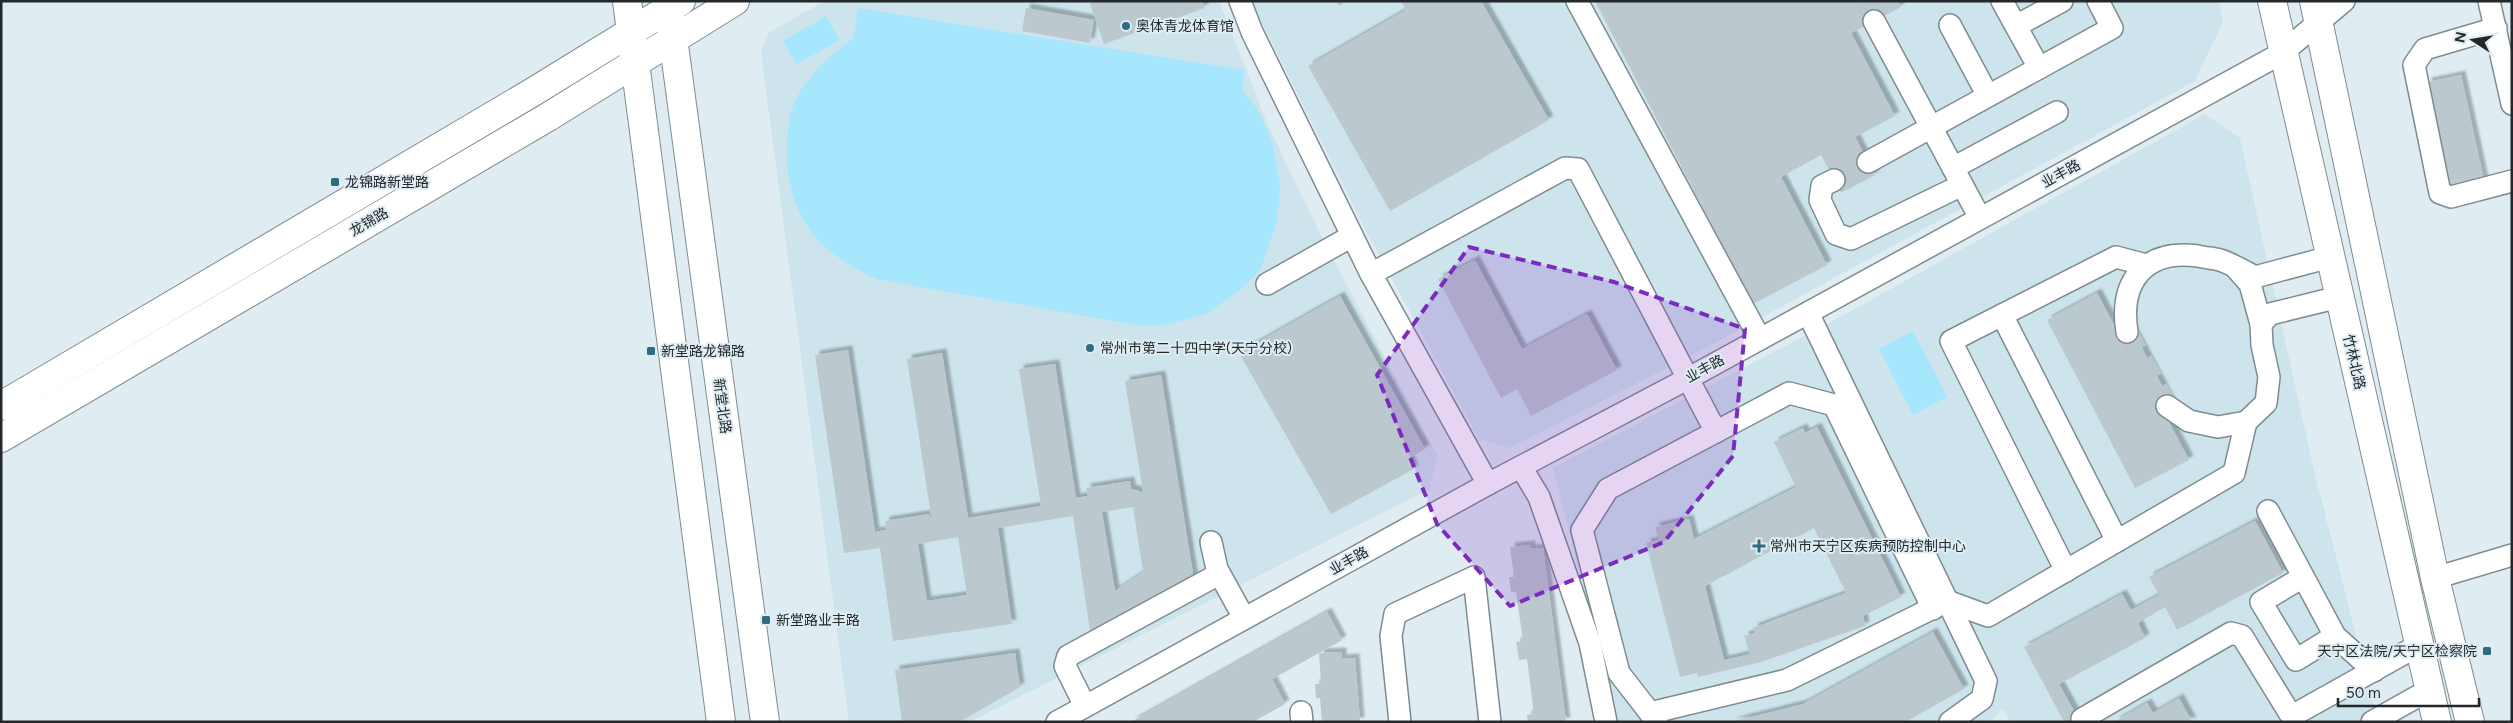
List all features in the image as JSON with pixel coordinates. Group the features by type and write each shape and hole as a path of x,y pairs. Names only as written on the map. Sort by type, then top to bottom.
{"main road":[{"path":"627,1 721,722"},
{"name":"龙锦路","path":"1,438 635,63 735,1"},
{"name":"竹林北路","path":"2272,1 2282,53 2437,722"},
{"name":"龙锦路","path":"1,406 631,32 673,4"},
{"name":"新堂北路","path":"673,4 673,39 765,722"},
{"path":"2316,13 2435,578 2470,722"}],"street":[{"path":"1240,1 1252,32 1371,274 1488,484"},
{"path":"1578,1 1760,339"},
{"path":"2002,1 2038,68"},
{"path":"2016,26 2062,1"},
{"path":"1868,162 2112,28 2098,1"},
{"name":"业丰路","path":"1057,722 1488,484 1689,378 2282,53 2316,13 2344,1"},
{"path":"2489,1 2512,104"},
{"path":"1874,21 1980,218"},
{"path":"1950,25 1988,96"},
{"path":"2496,28 2425,49 2414,65 2440,192 2451,197 2512,181"},
{"path":"1834,180 1822,186 1820,200 1836,234 1851,239 1958,176 2057,112"},
{"path":"1371,274 1565,168 1578,169 1716,432"},
{"path":"1267,284 1352,236"},
{"path":"2127,332 2124,315 2129,287 2146,265 2178,254 2220,260 2255,277 2330,257"},
{"path":"2066,571 1951,341 2116,257 2146,265"},
{"path":"1950,722 1982,699 1986,681 1940,605 1834,405 1789,393 1608,490 1582,530 1619,673 1653,717 1787,680 1940,605 1988,616 2234,473 2246,422 2266,403 2269,377 2262,345 2261,324 2250,284 2236,267"},
{"path":"2261,324 2270,314 2339,297"},
{"path":"1808,313 1940,605"},
{"path":"2002,315 2117,541"},
{"path":"2167,406 2189,421 2218,427 2246,422"},
{"path":"1521,466 1539,497 1590,644 1606,722"},
{"path":"2268,511 2335,636 2374,671"},
{"path":"1211,542 1220,574 1244,618"},
{"path":"2435,578 2512,554"},
{"path":"1086,706 1065,666 1068,656 1220,574"},
{"path":"2303,577 2261,602 2296,660 2335,636"},
{"path":"1400,722 1391,636 1395,614 1474,578 1490,722"},
{"path":"2082,719 2232,633 2242,636 2294,719 2419,645"},
{"path":"2372,722 2430,690"}],"highlighted area":[{"path":"1469,247 1614,282 1745,329 1733,456 1664,542 1510,606 1437,524 1377,375"}],"shaded area":[{"name":"常州市第二十四中学(天宁分校)","path":"825,1 1219,1 1267,123 1323,240 1437,455 1430,489 970,722 849,722 761,52 768,33"},
{"path":"1251,1 2219,1 2223,22 2195,81 1702,350 1509,448 1479,439 1367,233"},
{"path":"858,8 1244,70 1242,89 1258,110 1272,141 1280,184 1277,222 1261,269 1239,291 1206,314 1170,324 1141,326 876,279 839,258 812,233 794,201 789,181 787,159 788,132 793,106 804,86 827,60 853,38"},
{"path":"826,16 840,40 796,64 783,41"},
{"path":"2205,114 2240,138 2313,466 2378,722 2010,722 2003,709 1989,722 1617,722 1553,468 1833,321"},
{"path":"1913,331 1947,397 1913,415 1879,349"}],"building":[{"name":"奥体青龙体育馆","path":"1089,1 1202,1 1205,8 1104,44"},
{"path":"1336,1 1348,1 1339,6"},
{"path":"1401,1 1481,1 1549,120 1390,211 1308,66 1406,10"},
{"path":"1595,1 1898,1 1901,7 1851,33 1895,116 1855,137 1875,175 1841,193 1821,155 1781,177 1827,265 1753,304"},
{"path":"1026,8 1094,20 1090,43 1022,31"},
{"path":"2461,75 2484,181 2450,189 2427,82"},
{"path":"1475,260 1522,349 1587,314 1617,370 1531,416 1517,389 1501,398 1438,279"},
{"path":"2097,293 2120,336 2132,329 2171,403 2162,409 2189,460 2135,488 2047,320"},
{"path":"1340,296 1425,449 1409,458 1414,469 1331,514 1239,353"},
{"path":"848,350 875,532 886,530 885,521 929,514 932,522 907,359 942,353 968,518 1041,506 1019,369 1055,364 1076,498 1088,496 1086,488 1130,481 1131,489 1143,492 1125,381 1161,375 1194,580 1091,638 1073,516 998,528 1012,624 893,641 880,548 844,553 815,355","holes":["1133,507 1143,572 1115,591 1102,512","958,537 967,595 927,601 918,544"]},
{"path":"1817,427 1901,597 1863,616 1865,626 1761,662 1698,677 1697,673 1680,677 1646,543 1659,540 1655,527 1689,519 1694,539 1796,487 1774,442 1803,428 1805,433","holes":["1814,528 1846,593 1753,628 1755,633 1744,636 1750,654 1724,660 1705,586"]},
{"path":"2255,521 2283,573 2177,630 2165,607 2138,623 2145,638 2059,684 2080,722 2064,722 2024,647 2122,594 2131,610 2159,595 2149,577"},
{"path":"1531,545 1531,549 1543,548 1566,722 1528,722 1527,715 1534,714 1527,659 1519,660 1516,642 1523,641 1516,592 1511,592 1509,577 1514,577 1510,547"},
{"path":"1327,612 1342,640 1272,679 1285,704 1253,722 1131,722"},
{"path":"1933,632 1964,689 1905,722 1731,722 1803,704"},
{"path":"1342,652 1342,659 1355,658 1360,722 1322,722 1320,698 1316,698 1315,684 1321,684 1319,653"},
{"path":"1015,653 1020,687 959,722 902,722 895,670"},
{"path":"2179,698 2192,722 2114,722 2147,703 2153,713"}],"tunnel":[{"path":"1865,1 1874,21"},
{"path":"1834,180 1868,162"},
{"path":"2127,332 2167,406"}],"place":[{"name":"奥体青龙体育馆","path":"1126,26"},
{"name":"龙锦路新堂路","path":"335,182"},
{"name":"常州市第二十四中学(天宁分校)","path":"1090,348"},
{"name":"新堂路龙锦路","path":"651,351"},
{"name":"常州市天宁区疾病预防控制中心","path":"1759,546"},
{"name":"新堂路业丰路","path":"766,620"},
{"name":"天宁区法院/天宁区检察院","path":"2487,651"}]}
